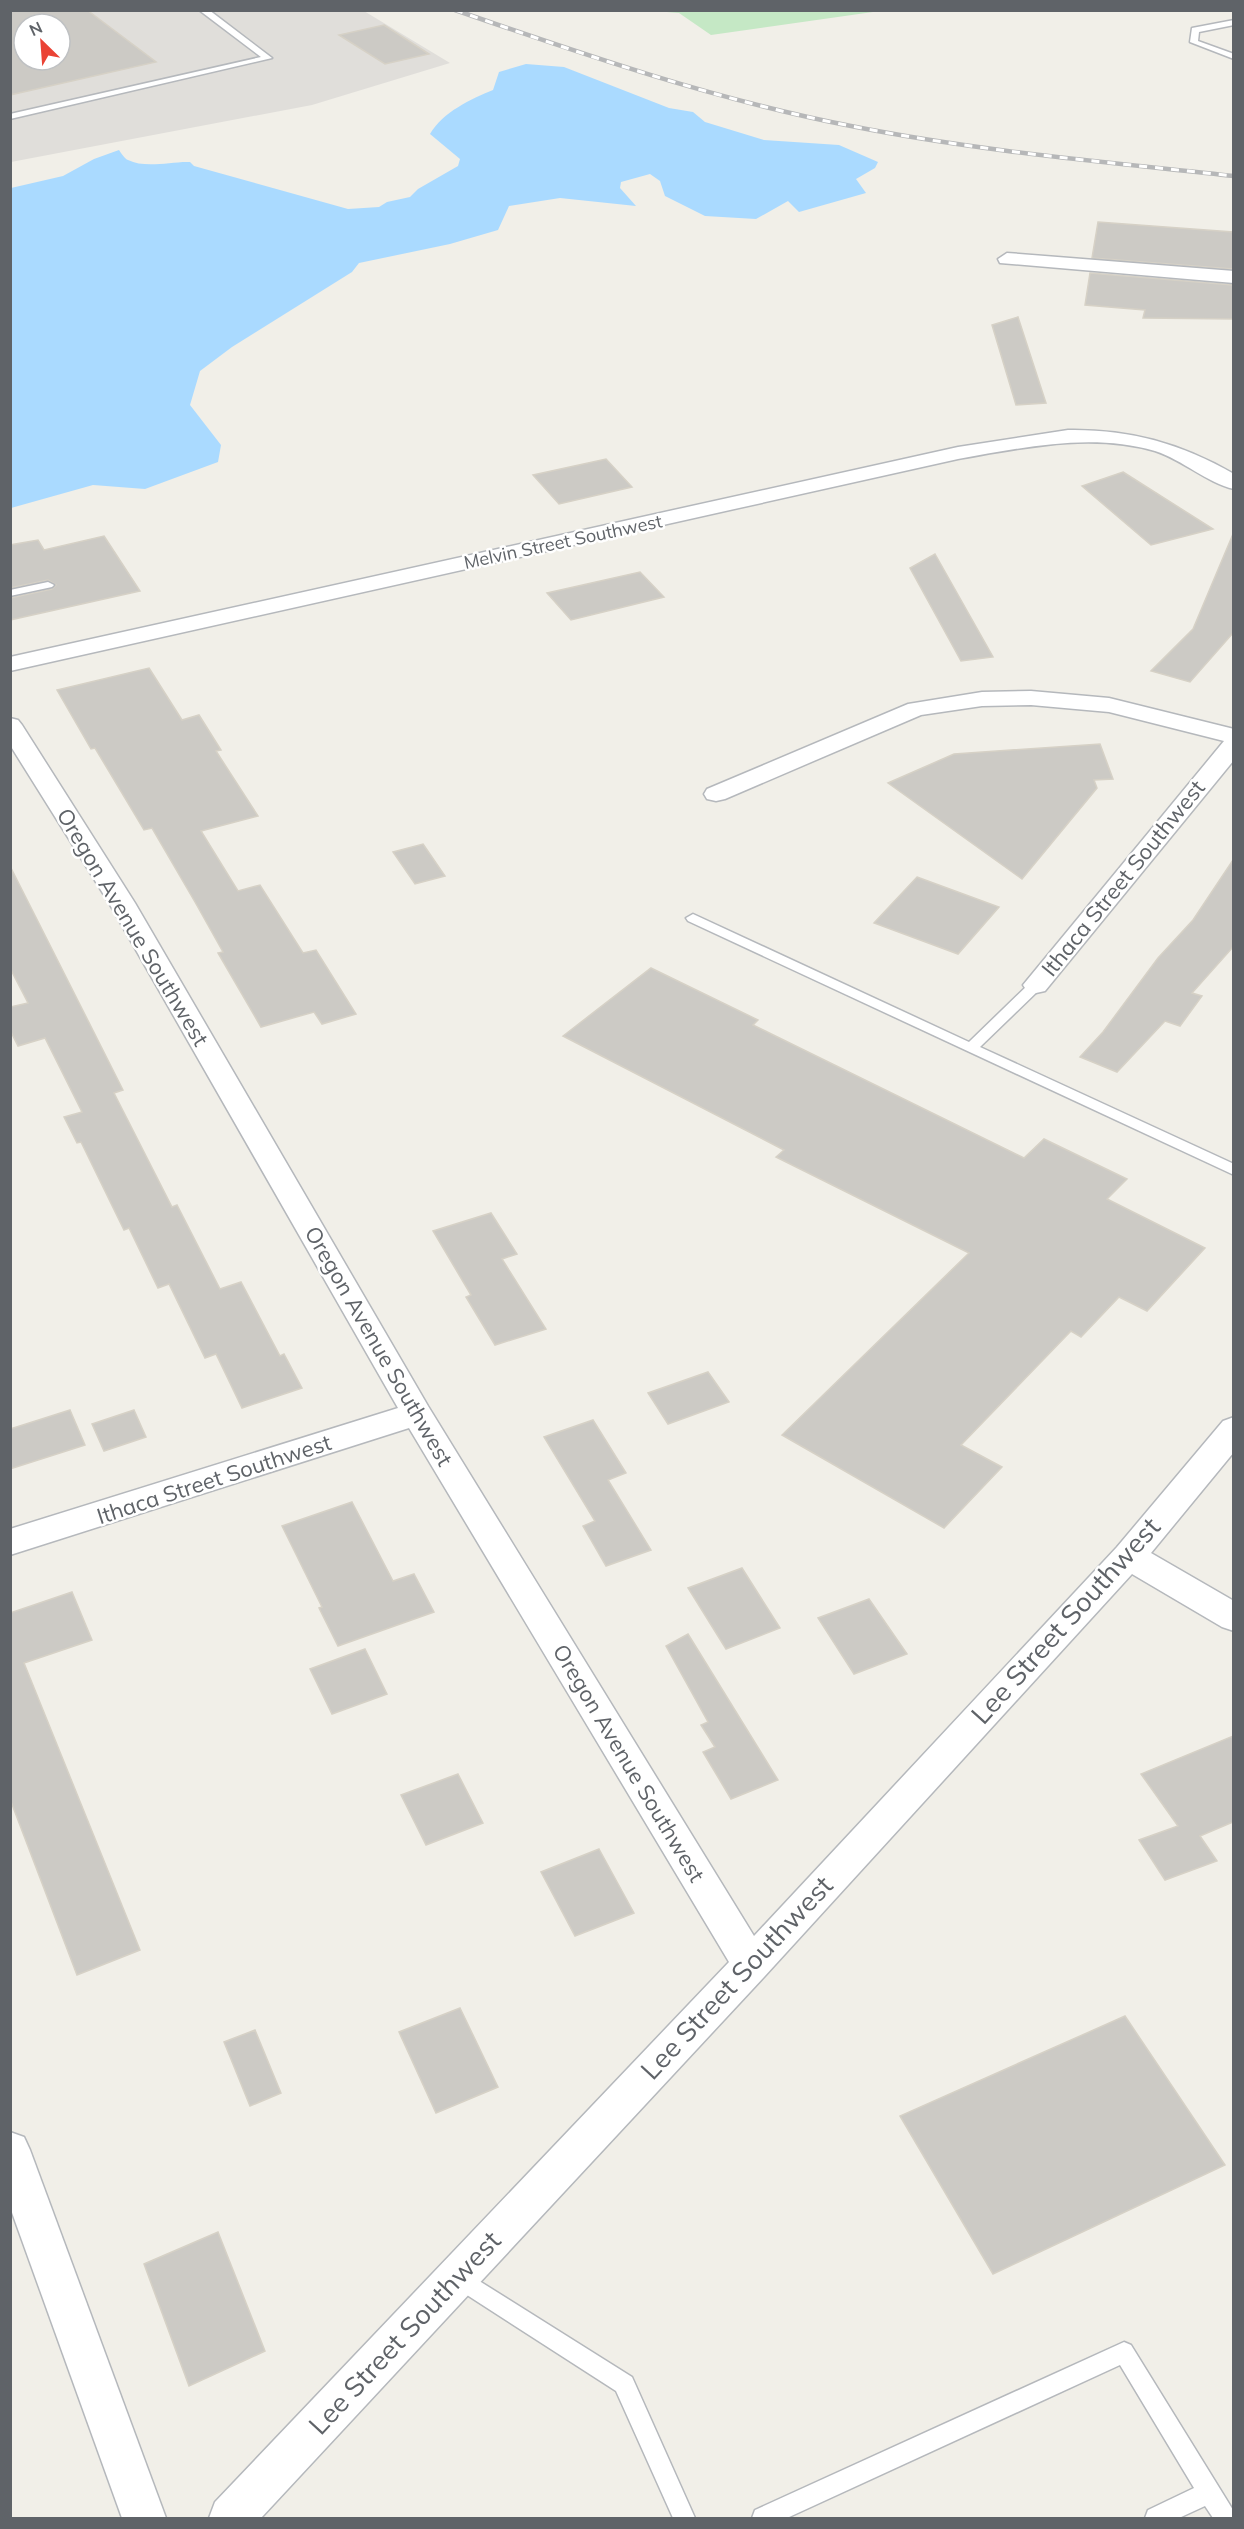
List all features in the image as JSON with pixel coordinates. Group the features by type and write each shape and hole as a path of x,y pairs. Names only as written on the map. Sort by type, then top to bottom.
{"street":[{"path":"1007,259 1233,277"},
{"name":"Melvin Street Southwest","path":"10,664 958,453 1056,436 1116,435 1156,444 1201,462 1233,483"},
{"path":"716,794 916,709 982,699 1031,698 1109,705 1233,736"},
{"name":"Oregon Avenue Southwest","path":"10,725 122,903 417,1414 751,1965"},
{"name":"Ithaca Street Southwest","path":"1036,985 1233,744"},
{"name":"Ithaca Street Southwest","path":"10,1542 144,1502 417,1414"},
{"name":"Lee Street Southwest","path":"231,2518 751,1965 1129,1556 1233,1429"},
{"path":"1129,1556 1233,1618"},
{"path":"10,2150 144,2518"}],"lane":[{"path":"10,117 268,58 203,10"},
{"path":"1233,22 1195,30 1194,42 1233,57"},
{"path":"10,593 48,585"},
{"path":"693,918 1233,1170"},
{"path":"971,1048 1036,985"},
{"path":"457,2277 624,2384 684,2518"},
{"path":"763,2518 1124,2352 1225,2518"},
{"path":"1156,2518 1209,2492"}],"shaded area":[{"path":"11,11 364,11 450,63 312,105 11,162"}],"green space":[{"path":"654,11 880,11 711,35 679,13"}],"water":[{"path":"526,64 564,67 669,108 693,112 705,122 764,140 839,145 878,162 875,168 856,179 866,193 799,212 788,201 756,219 705,216 665,196 660,181 650,174 621,182 620,188 636,206 560,198 509,206 498,230 450,244 359,263 352,272 232,347 200,371 190,405 221,445 218,462 145,489 93,485 11,508 11,188 63,176 94,159 119,150 123,156 135,163 190,162 194,166 348,209 379,207 387,202 410,197 418,189 458,166 460,159 430,134 450,113 493,90 499,72"}],"building":[{"path":"10,10 87,10 156,62 10,95"},
{"path":"384,25 429,54 385,64 339,35"},
{"path":"1098,222 1233,232 1233,269 1092,258"},
{"path":"1090,273 1233,285 1233,319 1143,318 1145,310 1085,305"},
{"path":"1018,317 1046,403 1016,405 992,325"},
{"path":"606,459 632,487 559,504 533,475"},
{"path":"1123,472 1213,529 1151,545 1082,486"},
{"path":"1233,534 1233,633 1190,682 1151,671 1193,629"},
{"path":"104,536 140,591 10,620 10,598 52,589 56,585 48,580 10,588 10,545 38,540 44,550"},
{"path":"935,554 993,657 961,661 910,568"},
{"path":"640,572 664,597 571,620 547,593"},
{"path":"149,668 182,720 199,715 221,750 216,751 258,816 201,831 238,891 260,885 303,953 316,950 356,1014 322,1024 314,1012 261,1027 218,953 223,952 152,828 144,830 95,748 91,749 57,690"},
{"path":"1100,744 1113,779 1094,780 1097,788 1022,879 888,783 954,754"},
{"path":"423,844 445,876 415,884 393,852"},
{"path":"1233,860 1233,947 1192,993 1202,996 1180,1026 1165,1021 1117,1072 1080,1057 1103,1032 1158,958 1193,920"},
{"path":"10,866 123,1090 114,1093 172,1207 177,1205 220,1289 241,1282 280,1356 284,1354 302,1388 242,1408 216,1354 205,1358 169,1284 158,1288 129,1228 124,1230 81,1142 77,1143 64,1117 82,1112 45,1038 18,1046 10,1030 10,1007 28,1003 10,968"},
{"path":"917,877 999,907 958,954 874,923"},
{"path":"651,968 758,1020 753,1025 1024,1158 1044,1139 1127,1179 1107,1199 1205,1248 1147,1311 1119,1297 1081,1337 1071,1331 961,1445 1002,1467 944,1528 782,1435 969,1253 776,1157 784,1150 563,1036"},
{"path":"491,1213 517,1254 502,1259 546,1329 495,1345 466,1297 471,1295 433,1231"},
{"path":"708,1372 729,1402 668,1424 648,1393"},
{"path":"70,1410 85,1445 10,1469 10,1429"},
{"path":"134,1410 146,1437 104,1451 92,1424"},
{"path":"593,1420 626,1473 608,1480 651,1550 606,1566 583,1526 595,1521 544,1437"},
{"path":"352,1502 393,1581 414,1574 434,1612 338,1646 319,1608 322,1607 282,1526"},
{"path":"742,1568 780,1628 726,1649 688,1588"},
{"path":"72,1592 92,1640 24,1663 140,1950 77,1975 10,1799 10,1613"},
{"path":"869,1599 907,1654 854,1674 818,1618"},
{"path":"688,1634 778,1780 731,1799 703,1752 715,1747 701,1725 708,1722 666,1646"},
{"path":"365,1649 387,1694 332,1714 310,1669"},
{"path":"1233,1736 1233,1822 1200,1836 1217,1861 1165,1880 1139,1840 1178,1826 1141,1774"},
{"path":"458,1774 483,1823 426,1845 401,1795"},
{"path":"599,1849 634,1913 575,1936 541,1872"},
{"path":"460,2008 498,2087 436,2113 399,2032"},
{"path":"1125,2016 1225,2165 993,2274 900,2116"},
{"path":"255,2030 281,2093 250,2106 224,2042"},
{"path":"218,2232 265,2351 189,2386 144,2264"}],"railway":[{"path":"455,10 701,90 851,126 994,149 1234,176"}]}
